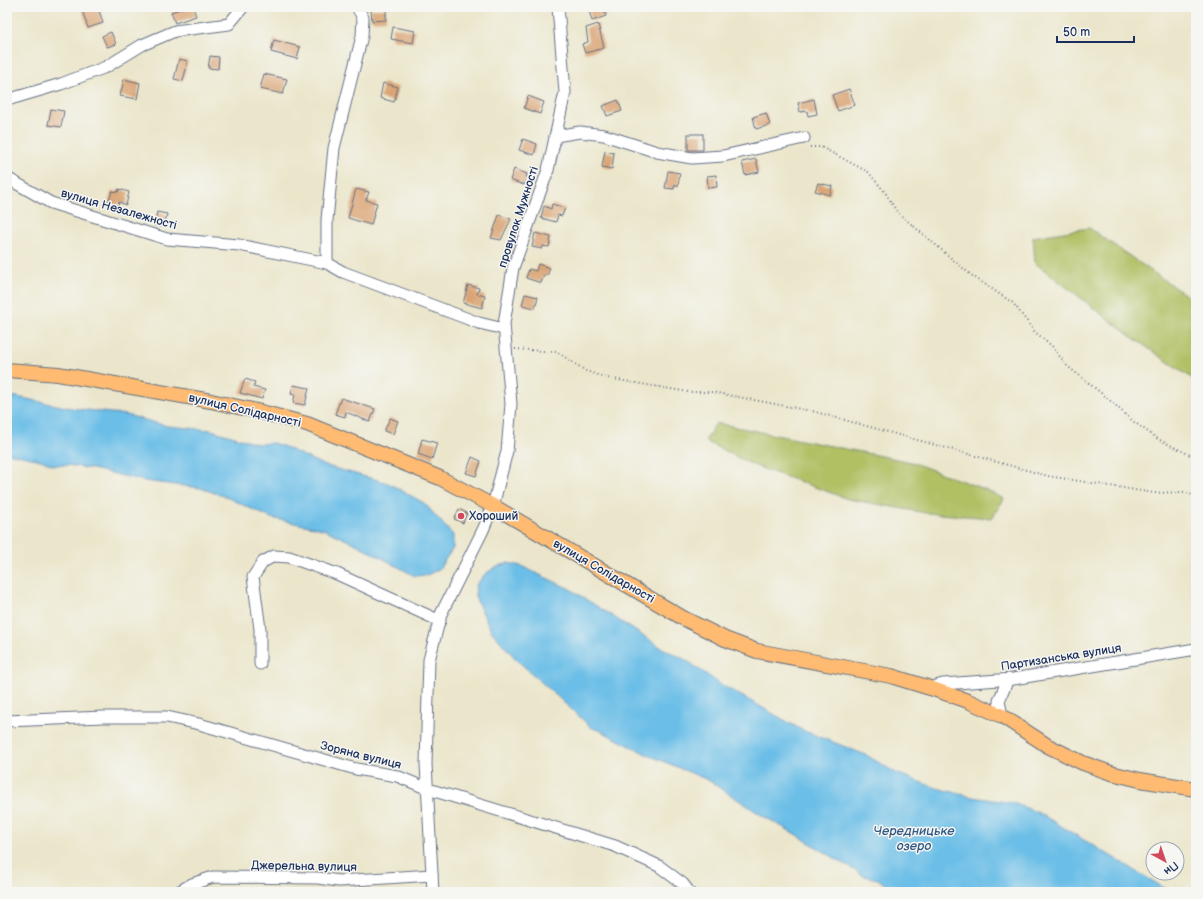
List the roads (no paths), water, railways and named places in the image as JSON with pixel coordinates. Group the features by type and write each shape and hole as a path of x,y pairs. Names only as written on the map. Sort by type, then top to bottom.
{"main road":[{"name":"вулиця Солідарності","path":"7,370 58,374 211,401 308,424 440,478 493,506 683,618 725,639 757,651 891,676 968,700 1002,716 1048,746 1111,773 1140,780 1196,789"}],"street":[{"path":"7,100 61,84 106,67 142,44 175,31 229,24 243,7"},
{"path":"327,263 327,220 334,148 362,36 362,18 358,7"},
{"name":"провулок Мужності","path":"433,892 426,764 429,660 440,620 493,506 506,452 511,404 504,329 513,268 548,170 565,92 558,7"},
{"path":"555,136 580,132 604,135 657,152 692,158 723,156 806,142"},
{"name":"вулиця Незалежності","path":"7,178 51,204 167,239 239,245 327,263 343,272 479,323 504,329"},
{"path":"260,664 260,629 253,577 263,562 274,556 289,557 337,574 440,620"},
{"name":"Партизанська вулиця","path":"930,688 943,684 1008,679 1196,649"},
{"path":"1002,716 999,701 1008,679"},
{"name":"Зоряна вулиця","path":"7,721 103,717 167,717 199,724 356,769 397,776 428,789 614,846 660,866 683,884 689,892"},
{"name":"Джерельна вулиця","path":"178,892 192,884 213,877 318,878 339,881 432,875"}],"water":[{"path":"7,395 71,408 127,415 167,426 211,430 258,444 273,443 285,447 323,465 388,483 424,503 453,535 453,548 439,569 427,575 415,576 358,545 323,529 271,518 224,496 200,488 145,481 93,469 67,465 53,465 41,460 7,453"},
{"name":"Чередницьке озеро","path":"508,563 521,566 570,589 662,648 686,660 720,684 802,730 866,755 896,773 933,787 972,797 1013,803 1039,813 1145,876 1145,881 1153,881 1171,892 895,892 878,879 864,876 763,816 708,780 646,754 599,730 592,728 517,660 492,632 475,597 476,585 485,574 496,567"}],"place":[{"name":"Хороший","path":"461,516"}]}
